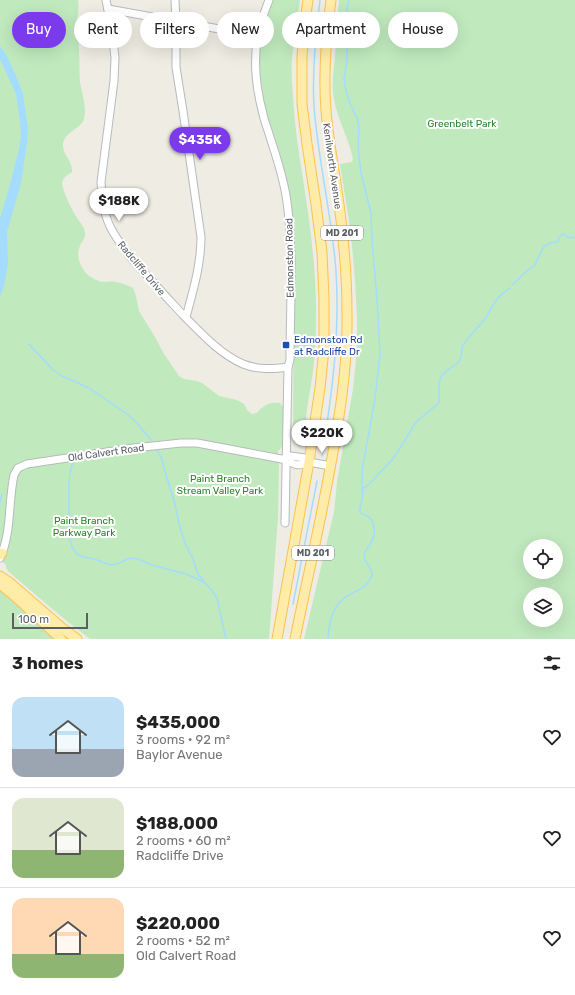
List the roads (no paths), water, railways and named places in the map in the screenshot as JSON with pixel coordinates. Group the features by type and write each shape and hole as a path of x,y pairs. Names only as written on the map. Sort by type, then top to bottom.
{"main road":[{"name":"MD 201","path":"277,639 309,462 324,349 325,322 322,252 306,144 302,104 302,57 308,0"},
{"name":"Kenilworth Avenue","path":"295,639 331,466 343,394 347,338 344,243 329,145 324,72 331,0"},
{"path":"0,576 77,639"},
{"path":"0,584 61,639"}],"street":[{"name":"Radcliffe Drive","path":"106,0 115,58 114,81 101,182 104,208 113,232 125,249 162,293 211,343 236,360 248,365 269,369 288,367"},
{"path":"175,0 176,12"},
{"name":"Edmonston Road","path":"265,12 268,0"},
{"path":"108,9 140,15"},
{"path":"176,48 176,67 184,111 201,237 198,268 186,317"},
{"name":"Edmonston Road","path":"257,48 258,96 284,186 291,243 290,360 288,367 285,522"},
{"name":"Old Calvert Road","path":"1,555 7,538 14,475 18,468 27,464 173,443 198,443 287,460 291,464 302,465 309,462 331,466"}],"water":[{"path":"0,46 7,56 23,94 28,130 21,183 7,232 8,262 4,286 0,296 0,218 7,196 21,136 16,94 0,59"}],"waterway":[{"path":"320,0 314,66 314,106 334,250 337,294 334,364 322,456"},
{"path":"328,639 331,618 335,608 342,600 367,584 372,575 372,572 364,559 364,554 374,536 373,523 372,520 361,513 360,510 362,500 363,467 375,399 380,354 371,213 361,173 358,147 359,126 350,104 344,79 347,61 346,37 349,0"},
{"path":"512,285 534,266 545,246 552,242 558,242 559,237 563,234 570,238 575,237"},
{"path":"362,489 367,486 391,461 416,422 439,403 440,379 447,370 460,360 465,341 485,319 499,297 510,288"},
{"path":"29,344 53,370 62,376 89,388 127,414 151,440"},
{"path":"157,450 162,459 185,543 198,574 217,598 226,639"},
{"path":"73,461 69,482 69,536 72,547 77,554 111,565 131,558 138,559 152,565 186,574 204,582"},
{"path":"293,604 317,481"},
{"path":"0,502 2,494"}],"place":[{"name":"Edmonston Rd at Radcliffe Dr","path":"286,345"}],"park label":[{"name":"Greenbelt Park","path":"462,123"},
{"name":"Paint Branch Stream Valley Park","path":"220,484"},
{"name":"Paint Branch Parkway Park","path":"84,526"}]}
